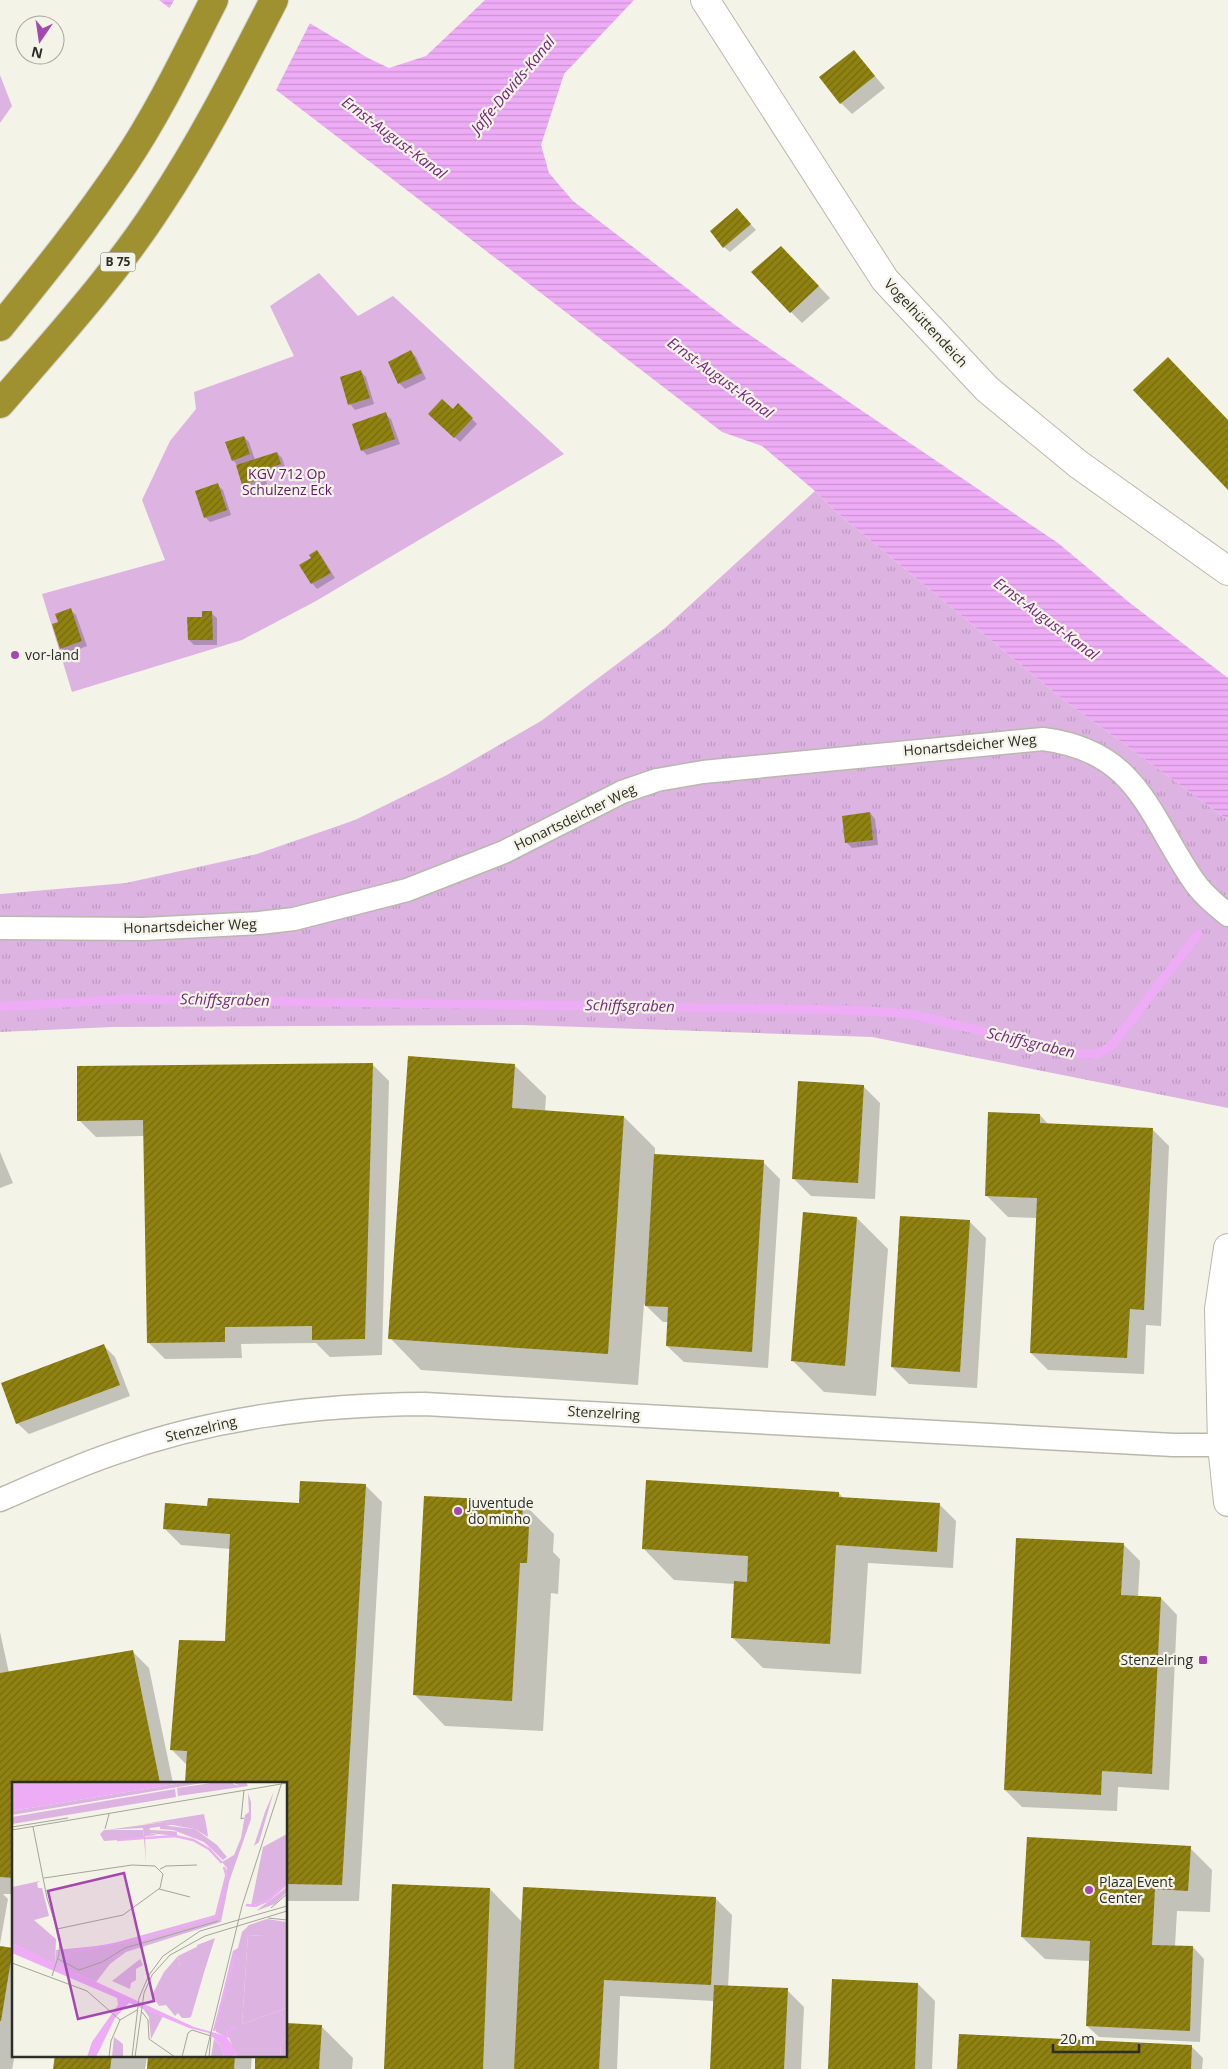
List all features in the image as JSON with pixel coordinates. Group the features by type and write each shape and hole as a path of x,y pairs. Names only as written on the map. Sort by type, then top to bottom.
{"highway":[{"path":"0,327 58,256 120,170 173,80 214,0"},
{"name":"B 75","path":"0,404 105,280 159,206 220,107 274,0"}],"street":[{"name":"Vogelhüttendeich","path":"705,0 885,280 987,389 1078,464 1228,571"},
{"name":"Honartsdeicher Weg","path":"0,928 144,929 250,924 294,919 407,890 474,865 534,838 622,792 657,780 703,772 1043,738 1083,748 1112,763 1123,772 1152,812 1194,882 1228,915"},
{"path":"1228,1248 1218,1309 1222,1445 1228,1502"},
{"name":"Stenzelring","path":"0,1500 112,1454 182,1432 282,1412 391,1404 622,1414 856,1429 1173,1445 1222,1445"}],"green space":[{"path":"0,75 12,106 0,123"},
{"name":"KGV 712 Op Schulzenz Eck","path":"319,273 358,316 393,296 564,454 316,601 242,640 72,692 42,594 165,560 142,500 170,441 196,409 194,392 294,356 270,306"},
{"path":"815,491 835,511 1061,698 1228,820 1228,1108 872,1037 523,1025 112,1027 0,1032 0,894 126,883 257,854 355,820 447,775 541,721 665,628"}],"water":[{"path":"159,0 271,0 368,58 389,68 426,56 485,0 634,0 564,74 541,145 549,173 573,201 735,325 1058,543 1130,603 1228,678 1228,820 1061,698 835,511 815,491 762,446 722,432"}],"pier":[{"path":"174,0 275,0 311,21 275,92 168,11"}],"building":[{"path":"854,50 875,76 840,104 819,77"},
{"path":"737,208 751,224 723,248 710,231"},
{"path":"781,246 819,286 790,313 751,272"},
{"path":"411,350 422,373 398,384 388,362"},
{"path":"1168,357 1228,420 1228,490 1133,390"},
{"path":"361,370 370,398 348,405 340,377"},
{"path":"442,399 453,409 458,403 473,418 454,438 428,414"},
{"path":"386,412 395,439 361,451 352,424"},
{"path":"244,436 250,454 232,461 225,442"},
{"path":"277,452 281,464 260,471 263,478 242,485 236,465"},
{"path":"218,483 227,510 204,518 195,491"},
{"path":"317,550 331,573 311,584 299,565 311,558 309,555"},
{"path":"71,608 82,641 60,649 52,624 58,622 55,614"},
{"path":"202,611 212,611 213,640 188,640 187,617 202,617"},
{"path":"870,812 873,840 845,843 842,816"},
{"path":"408,1056 515,1064 512,1108 624,1116 608,1354 388,1339"},
{"path":"373,1063 365,1339 312,1340 312,1326 225,1327 225,1342 147,1343 143,1120 77,1121 77,1066"},
{"path":"798,1081 864,1085 858,1183 792,1179"},
{"path":"988,1112 1040,1114 1040,1123 1153,1128 1144,1310 1130,1309 1127,1358 1030,1353 1037,1198 985,1196"},
{"path":"654,1154 764,1160 752,1352 666,1346 668,1307 645,1306"},
{"path":"803,1212 857,1217 845,1366 791,1361"},
{"path":"900,1216 970,1220 960,1372 891,1367"},
{"path":"104,1344 120,1385 16,1424 1,1383"},
{"path":"646,1480 839,1492 839,1497 940,1503 937,1552 836,1545 830,1644 731,1638 734,1581 747,1582 748,1556 642,1549"},
{"path":"300,1481 366,1484 342,1885 288,1884 288,1782 185,1782 187,1751 170,1750 179,1640 225,1641 230,1534 163,1529 165,1503 207,1506 208,1498 299,1503"},
{"path":"424,1496 523,1501 522,1526 529,1527 527,1563 520,1563 512,1701 413,1695"},
{"path":"1016,1538 1124,1543 1121,1595 1161,1597 1152,1774 1102,1771 1101,1795 1004,1790"},
{"path":"133,1650 160,1782 12,1782 12,1878 0,1877 0,1673"},
{"name":"Plaza Event Center","path":"1027,1837 1191,1846 1188,1891 1155,1889 1152,1945 1193,1946 1190,2031 1086,2026 1090,1941 1021,1937"},
{"path":"392,1884 490,1888 483,2069 384,2069"},
{"path":"523,1887 716,1897 711,1985 604,1980 599,2069 514,2069"},
{"path":"0,1946 12,1948 12,1954 0,2021"},
{"path":"832,1979 918,1983 915,2069 828,2069"},
{"path":"714,1985 788,1988 784,2069 710,2069"},
{"path":"288,2023 322,2025 319,2069 255,2069 255,2056 288,2056"},
{"path":"959,2034 1192,2045 1191,2069 957,2069"},
{"path":"55,2056 112,2056 110,2069 53,2069"},
{"path":"148,2056 235,2056 234,2069 147,2069"}],"waterway":[{"name":"Schiffsgraben","path":"0,1007 128,999 853,1010 910,1014 1081,1054 1098,1054 1112,1045 1198,934"}],"place":[{"name":"vor-land","path":"15,655"},
{"name":"juventude do minho","path":"458,1511"},
{"name":"Stenzelring","path":"1203,1660"},
{"name":"Plaza Event Center","path":"1089,1890"}],"water label":[{"name":"Jaffe-Davids-Kanal","path":"513,85"},
{"name":"Ernst-August-Kanal","path":"394,138"},
{"name":"Ernst-August-Kanal","path":"720,378"},
{"name":"Ernst-August-Kanal","path":"1046,619"}]}
